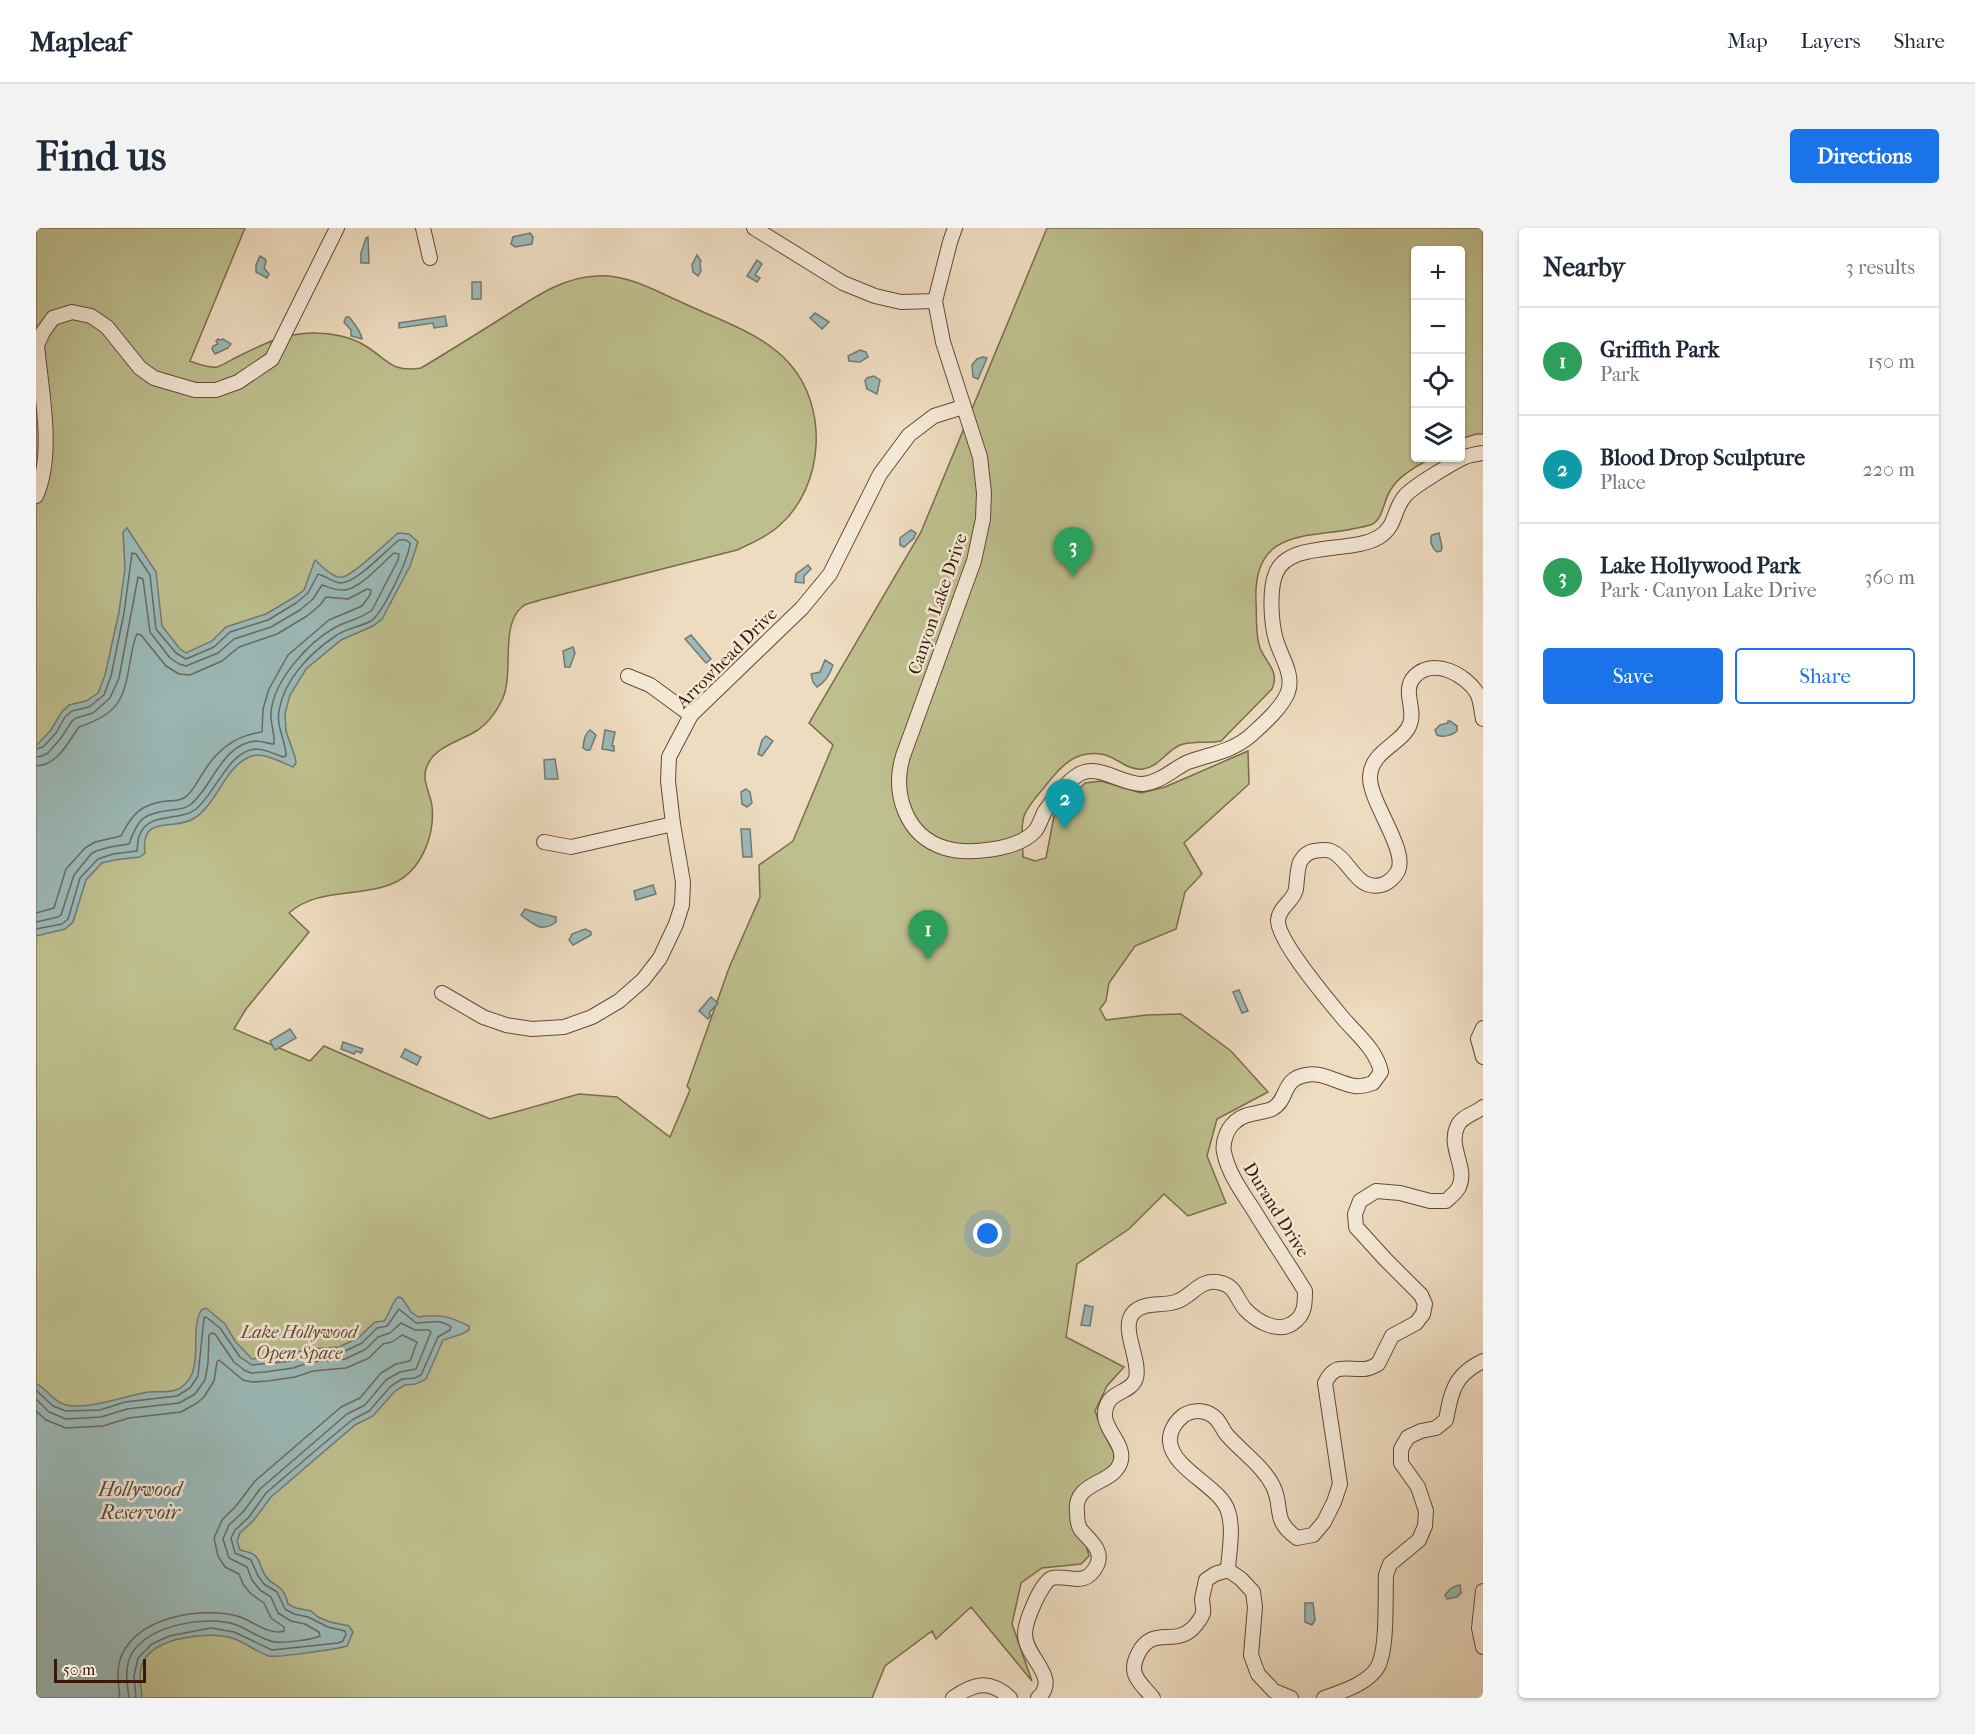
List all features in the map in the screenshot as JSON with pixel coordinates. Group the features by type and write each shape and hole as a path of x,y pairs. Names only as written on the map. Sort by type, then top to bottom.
{"street":[{"path":"36,496 44,470 46,452 37,345 53,318 72,312 91,316 107,327 140,368 154,378 195,390 216,390 238,382 272,359 337,228"},
{"path":"423,228 430,258"},
{"path":"754,228 843,284 901,302 935,302"},
{"name":"Canyon Lake Drive","path":"956,228 950,242 935,302 943,342 976,445 984,482 984,506 981,532 972,568 903,756 898,779 902,806 917,830 927,839 948,849 972,852 1020,841 1037,829 1046,811 1070,781 1082,772 1095,771 1134,783 1154,782 1190,761 1232,748 1250,736 1280,706 1288,692 1287,666 1276,639 1273,619 1274,579 1280,565 1301,553 1374,540 1388,529 1401,501 1409,492 1458,461 1483,453"},
{"name":"Arrowhead Drive","path":"442,993 483,1017 506,1025 532,1029 564,1027 592,1017 619,1001 643,980 660,958 682,905 683,882 668,781 669,757 691,715 802,608 830,574 880,474 909,435 934,416 963,407"},
{"name":"Durand Drive","path":"1038,1698 1047,1685 1046,1677 1028,1648 1025,1633 1030,1614 1043,1586 1052,1578 1080,1580 1088,1575 1097,1564 1098,1551 1080,1528 1076,1510 1083,1492 1117,1470 1121,1460 1120,1449 1107,1424 1106,1413 1108,1402 1129,1388 1136,1379 1137,1366 1128,1327 1130,1317 1142,1307 1175,1303 1188,1297 1204,1283 1216,1282 1232,1288 1245,1308 1260,1321 1274,1327 1289,1326 1300,1319 1305,1306 1305,1291 1229,1168 1223,1150 1227,1133 1234,1122 1272,1109 1279,1104 1287,1086 1294,1079 1315,1074 1357,1087 1373,1083 1381,1072 1378,1059 1342,1017 1287,945 1279,931 1278,918 1295,892 1300,862 1308,852 1322,849 1332,852 1359,880 1372,886 1383,885 1398,870 1400,859 1375,799 1370,776 1376,760 1404,733 1410,723 1412,713 1408,699 1409,688 1415,676 1425,670 1441,668 1456,674 1470,683 1479,696 1483,719"},
{"path":"628,676 650,685 691,715"},
{"path":"544,842 571,847 673,824"},
{"path":"1483,1028 1478,1039 1483,1058"},
{"path":"1228,1570 1231,1523 1229,1511 1224,1501 1184,1466 1174,1453 1170,1443 1172,1431 1179,1419 1188,1412 1211,1414 1220,1422 1235,1444 1262,1469 1274,1489 1280,1520 1286,1530 1297,1538 1313,1535 1324,1522 1340,1484 1325,1383 1329,1374 1337,1369 1352,1367 1366,1369 1378,1364 1392,1336 1416,1323 1423,1314 1425,1304 1421,1295 1356,1227 1355,1214 1360,1201 1376,1191 1400,1193 1430,1201 1446,1201 1458,1189 1462,1175 1454,1146 1457,1127 1463,1119 1483,1107"},
{"path":"1324,1698 1353,1686 1367,1678 1376,1669 1382,1656 1386,1575 1390,1564 1419,1540 1425,1526 1426,1511 1418,1487 1401,1463 1401,1449 1407,1437 1436,1428 1446,1420 1452,1390 1462,1376 1483,1361"},
{"path":"1153,1698 1139,1683 1133,1671 1136,1657 1144,1642 1158,1638 1182,1637 1194,1628 1203,1612 1202,1597 1206,1580 1228,1570"},
{"path":"1228,1570 1241,1579 1253,1592 1256,1607 1251,1655 1258,1674 1274,1691 1291,1698"},
{"path":"1483,1591 1479,1628 1483,1647"},
{"path":"953,1698 979,1685 993,1686 1002,1690 1010,1698"}],"green space":[{"name":"Lake Hollywood Open Space","path":"36,228 245,228 190,361 207,366 219,366 275,340 295,334 316,333 353,340 396,367 421,368 559,285 584,277 608,276 641,284 753,335 789,363 802,381 811,401 816,446 813,468 806,489 795,509 770,533 737,550 523,606 515,615 511,626 505,691 497,710 482,727 436,753 427,766 425,781 432,806 432,816 429,838 421,858 407,875 398,881 371,890 314,899 289,913 309,932 246,1009 234,1029 310,1061 324,1046 490,1119 579,1094 617,1097 670,1137 690,1090 687,1086 729,968 760,897 759,865 793,841 833,745 809,723 921,532 1047,228 1483,228 1483,434 1465,438 1465,246 1411,246 1411,462 1424,462 1398,480 1388,495 1377,521 1373,524 1294,539 1278,546 1265,557 1258,576 1257,631 1258,643 1273,672 1272,689 1221,741 1180,745 1149,768 1132,768 1101,754 1074,758 1054,775 1032,802 1024,816 1023,857 1035,861 1046,858 1054,816 1085,783 1101,781 1141,793 1165,787 1248,751 1249,784 1184,843 1202,874 1185,892 1176,929 1135,946 1109,983 1106,1001 1100,1009 1106,1020 1181,1014 1231,1051 1268,1092 1217,1119 1207,1156 1226,1203 1188,1216 1164,1194 1129,1229 1077,1264 1066,1337 1124,1367 1107,1386 1095,1411 1112,1449 1114,1461 1113,1467 1081,1487 1089,1556 1081,1564 1042,1568 1021,1583 1012,1624 1032,1681 971,1607 936,1639 932,1631 885,1666 872,1698 36,1698"}],"water":[{"path":"530,233 533,237 532,244 515,247 511,244 513,237"},
{"path":"368,237 369,263 361,263 361,253"},
{"path":"697,255 701,261 701,271 698,276 693,272 692,265"},
{"path":"260,256 266,262 264,268 269,274 267,278 256,272"},
{"path":"757,260 762,264 755,275 760,278 757,282 747,276"},
{"path":"472,282 481,282 481,299 472,299"},
{"path":"815,313 829,322 822,329 810,318"},
{"path":"445,316 447,326 434,328 433,323 399,328 399,323"},
{"path":"346,317 349,317 355,324 362,339 351,336 351,330 344,322"},
{"path":"218,339 231,344 228,348 215,354 212,349 218,344 216,341"},
{"path":"860,350 866,352 868,357 860,362 849,361 848,356"},
{"path":"987,358 978,379 973,377 972,365 977,359"},
{"path":"874,376 880,380 877,394 867,389 865,381"},
{"path":"127,528 156,572 162,626 180,649 186,653 212,641 226,627 266,614 293,598 304,590 315,560 332,574 343,577 362,565 398,533 409,534 418,542 410,566 382,619 373,626 341,640 306,669 290,695 285,713 286,731 296,763 293,767 260,755 240,762 208,805 193,819 153,828 145,841 145,853 140,857 102,863 86,880 73,922 65,929 36,936 36,746 69,705 86,701 98,693 105,675 119,612 125,568 123,532"},
{"path":"911,530 916,533 914,538 904,547 900,545 900,538"},
{"path":"1439,533 1442,547 1441,551 1437,552 1431,540 1432,535"},
{"path":"808,565 811,569 804,576 804,583 795,582 796,574"},
{"path":"691,635 711,659 706,663 685,639"},
{"path":"573,647 575,653 570,667 565,667 563,651"},
{"path":"825,660 833,665 823,683 817,687 811,674 820,672"},
{"path":"1448,721 1457,726 1457,731 1448,736 1437,735 1435,730"},
{"path":"590,730 596,735 590,750 586,750 583,748 584,741"},
{"path":"605,730 615,732 612,746 614,746 614,751 602,749"},
{"path":"766,736 773,741 762,756 758,754 762,740"},
{"path":"555,759 558,779 545,779 544,760"},
{"path":"746,789 750,792 752,803 747,807 742,804 741,792"},
{"path":"741,829 750,829 752,857 743,857"},
{"path":"653,885 656,894 636,900 634,891"},
{"path":"525,909 556,917 556,922 546,927 538,926 521,915"},
{"path":"585,929 591,932 591,935 573,945 569,940 572,934"},
{"path":"1239,990 1248,1011 1242,1013 1233,992"},
{"path":"711,997 718,1003 709,1013 711,1015 708,1019 699,1011"},
{"path":"290,1029 296,1038 275,1050 270,1041"},
{"path":"343,1042 363,1049 361,1053 356,1051 354,1054 341,1049"},
{"path":"405,1049 421,1057 417,1065 401,1057"},
{"name":"Hollywood Reservoir","path":"398,1297 402,1298 411,1312 418,1317 450,1318 469,1326 469,1330 443,1340 426,1379 416,1384 405,1385 395,1391 373,1416 355,1425 271,1497 253,1521 240,1533 237,1541 240,1550 252,1553 258,1558 265,1575 281,1589 288,1604 311,1611 330,1622 349,1626 353,1632 347,1646 307,1653 269,1656 232,1638 210,1635 183,1638 159,1647 143,1662 140,1675 142,1698 36,1698 36,1384 61,1403 75,1406 95,1404 148,1392 173,1391 179,1389 192,1374 196,1326 201,1310 206,1308 225,1324 235,1341 252,1359 290,1355 307,1349 339,1347 358,1338 375,1322 384,1321"},
{"path":"1085,1305 1093,1307 1090,1326 1081,1325"},
{"path":"1460,1585 1461,1593 1457,1597 1447,1599 1445,1595 1448,1591"},
{"path":"1305,1603 1313,1603 1315,1620 1312,1625 1305,1622"}],"place":[{"name":"Lake Hollywood Park","path":"1073,577"},
{"name":"Blood Drop Sculpture","path":"1065,829"},
{"name":"Griffith Park","path":"928,960"}]}
